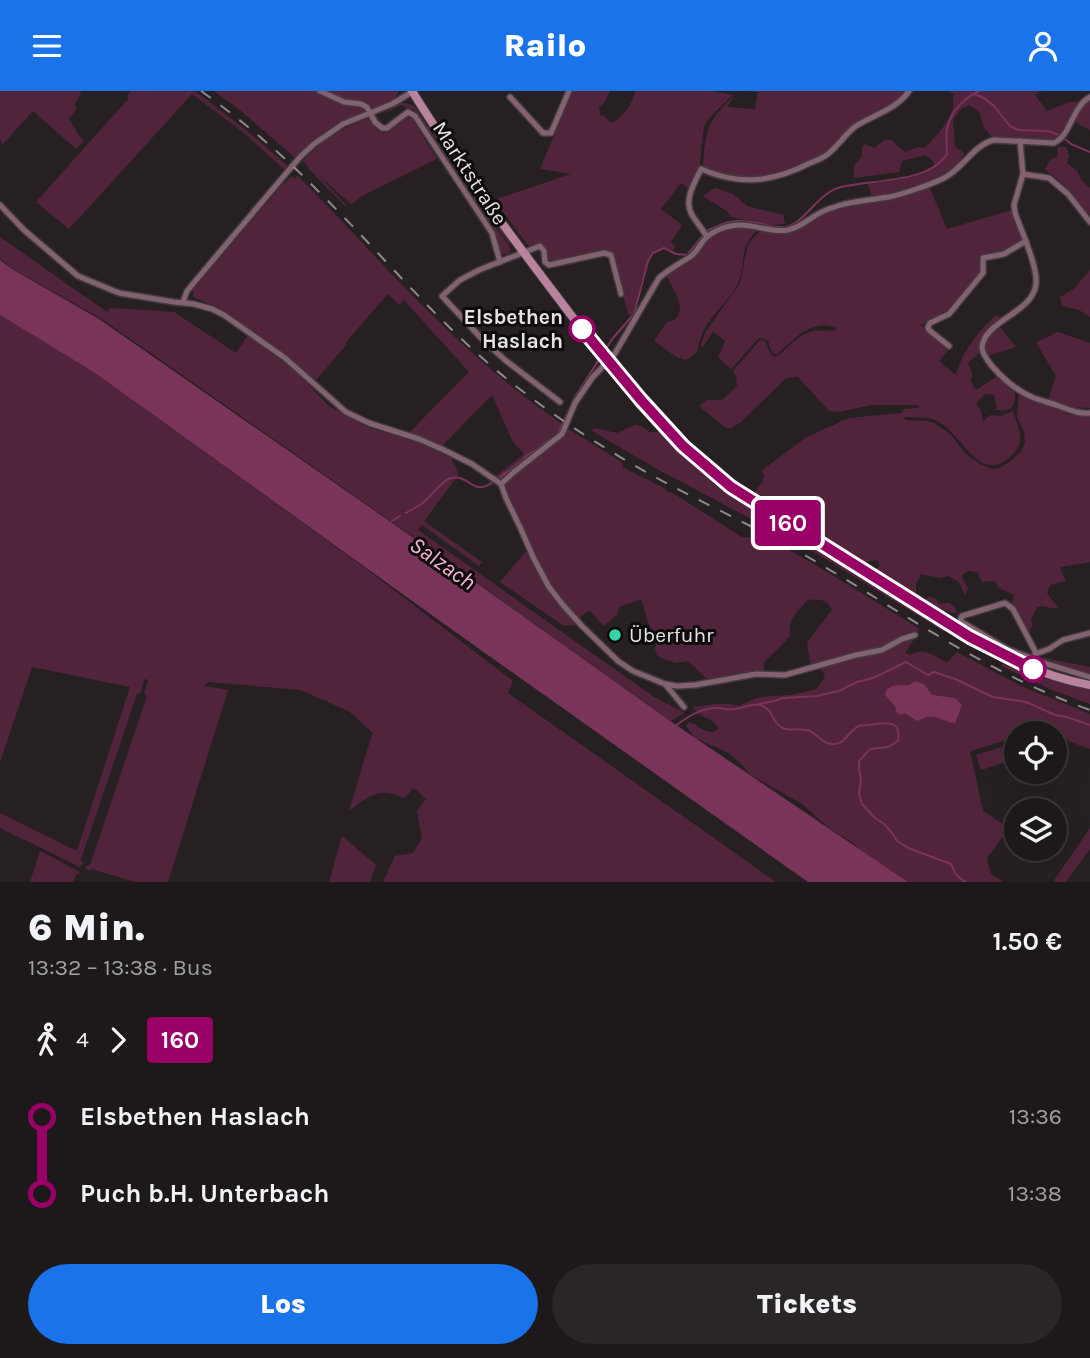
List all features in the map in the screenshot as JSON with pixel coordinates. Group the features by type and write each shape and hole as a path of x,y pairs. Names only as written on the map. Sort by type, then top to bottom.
{"main road":[{"path":"412,91 474,185 524,253 604,357 683,446 731,487 989,647 1033,669 1090,685"}],"street":[{"path":"320,91 344,102 368,107 372,114"},
{"path":"183,302 187,291 307,151 343,124 372,114 412,91"},
{"path":"510,97 545,134 551,132 569,91"},
{"path":"707,237 689,210 689,198 701,169 735,180 769,179 788,174 828,155 855,127 886,111 909,91"},
{"path":"502,484 562,435 581,394 604,357 614,355 659,278 691,256 707,237 731,225 744,224 762,229 786,230 827,210 892,196 945,177 964,164 986,142 994,140 1054,143 1060,140 1072,117 1090,97"},
{"name":"Marktstraße","path":"372,114 375,122 382,128 387,128 408,112 415,115 492,233 500,262"},
{"path":"1020,141 1023,174 1014,205 1037,283 1034,295 985,339 983,354 1013,387 1033,398 1067,410 1090,413"},
{"path":"1023,174 1049,178 1068,194 1090,222"},
{"path":"0,205 24,230 78,276 119,293 202,305 224,315 285,358 346,412 369,423 419,439 463,459 502,484 506,498 549,587 581,625 618,661 633,671 664,684 677,686 756,674 785,675 882,650 915,635"},
{"path":"949,346 929,330 930,323 949,314 983,273 983,258 1004,254 1026,241"},
{"path":"560,402 505,360 442,296 460,280 540,246 544,251 545,262 549,265 607,253 612,257 621,293"},
{"path":"1036,653 1009,605 1005,603 962,616 960,621 1007,649 1090,677"},
{"path":"1031,659 1036,653 1063,640 1090,633"},
{"path":"664,684 684,707"}],"shaded area":[{"path":"0,91 80,91 76,109 69,119 84,141 76,149 33,111 2,145"},
{"path":"131,91 195,91 288,166 285,170 244,133 192,94 69,229 36,202 129,98 127,96"},
{"path":"214,91 318,91 366,110 328,130 295,158"},
{"path":"325,91 399,91 394,99 375,109 367,103 339,98"},
{"path":"573,91 610,91 605,102 599,107 600,115 611,123 626,110 635,91 711,91 733,95 704,126 699,170 689,189 681,183 661,209 682,225 671,242 675,247 673,250 658,250 648,262 633,315 628,314 613,254 605,250 549,260 545,246 542,243 530,246 527,244 494,200 571,174 540,169"},
{"path":"746,91 907,91 886,108 859,123 824,156 781,174 750,178 727,177 703,165 705,143 713,119 735,95 727,107 755,109 758,92"},
{"path":"948,91 1041,91 1035,95 1047,111 1069,102 1080,102 1072,112 1061,136 1055,140 992,137 984,128 980,113 969,105 961,109 953,119 955,147 964,153 959,162 924,182 872,196 868,184 911,177 934,167 933,161 926,155 902,161 899,172 854,178 854,166 862,157 864,144 874,148 885,140 891,140 905,152 924,148 940,131 953,109 954,94"},
{"path":"1090,100 1090,130 1073,121"},
{"path":"401,103 416,108 509,246 511,250 508,254 502,254 493,229 415,111 401,105 382,115"},
{"path":"407,118 412,119 437,159 351,204 317,174 345,206 303,161 332,136 365,119 370,120 384,133"},
{"path":"437,137 509,240 510,245 471,190"},
{"path":"1058,147 1066,147 1069,156 1067,163 1090,188 1090,215 1063,184 1045,169 1050,160 1057,157"},
{"path":"297,175 447,330 503,379 562,424 542,448 500,480 495,477 524,454 513,442 492,395 442,446 409,433 469,372 404,300 399,305 388,294 316,380 219,308 193,297 193,290 282,185 292,176 295,179"},
{"path":"929,186 947,229 1012,210 1023,241 1005,252 981,255 981,271 977,279 951,309 921,325 949,349 939,361 956,375 963,357 977,335 996,315 1002,319 987,333 980,352 968,363 973,376 970,380 976,390 998,376 1015,390 1014,404 1010,409 995,410 997,408 994,395 985,394 976,403 983,421 991,415 1000,416 1013,411 1020,440 1011,456 1000,464 989,465 971,454 937,421 904,417 905,420 934,423 950,434 967,455 993,469 1012,460 1022,450 1025,442 1017,417 1019,393 1045,402 1069,415 1090,415 1090,562 1060,567 1066,581 1050,585 1047,593 1058,608 1037,607 1029,632 1012,605 1014,595 999,588 995,581 982,582 977,572 968,571 963,574 962,578 968,588 965,596 959,582 948,576 940,578 921,574 916,593 925,599 935,598 939,604 949,603 955,607 957,613 940,609 876,570 880,565 877,560 861,563 755,496 754,493 763,481 764,475 761,471 805,438 849,418 901,413 904,409 919,408 917,405 871,405 839,412 829,411 798,377 786,378 741,422 730,429 699,406 707,400 722,400 737,386 733,371 759,341 765,342 774,357 807,333 817,330 835,331 836,328 827,326 811,328 776,355 768,341 761,338 758,339 731,369 718,357 725,341 713,332 702,348 705,333 740,283 748,244 757,234 762,230 789,232 824,214 854,204 884,201"},
{"path":"715,188 733,194 747,206 783,215 785,224 770,225 731,217 728,212 703,196"},
{"path":"739,226 757,230 747,243 739,281 706,326 697,352 686,360 678,358 654,341 667,322 679,315 679,302 666,275 679,265 689,262 711,236 721,230"},
{"path":"0,237 107,312 111,308 174,312 236,353 248,335 297,373 329,406 367,427 417,442 451,458 459,474 424,521 482,562 479,566 422,525 418,530 654,697 685,713 671,721 135,342 100,318 13,269 0,259"},
{"path":"1090,270 1090,317 1079,310 1062,306 1060,297 1074,289"},
{"path":"0,315 95,373 365,568 513,681 508,693 776,882 383,882 395,856 413,853 422,838 417,811 426,799 414,788 404,798 381,793 369,797 349,811 374,734 350,712 301,690 209,682 204,686 228,690 168,882 135,882 86,869 86,866 90,865 147,696 144,694 148,680 144,679 141,693 137,694 80,867 0,828 0,813 77,851 130,687 32,667 0,762"},
{"path":"999,326 1016,347 987,356 986,343"},
{"path":"1058,332 1090,343 1090,408 1072,407 1048,400 1056,376 1036,342"},
{"path":"635,425 649,432 666,434 728,490 956,633 1034,672 1090,689 1090,704 1001,666 1004,663 946,629 943,631 819,555 659,470 592,431 594,428 617,433"},
{"path":"567,428 623,463 622,467 671,492 742,537 769,539 920,629 916,634 882,649 811,666 807,642 832,610 822,601 808,600 792,620 790,635 765,661 763,672 708,680 688,661 676,663 658,657 655,650 657,641 650,629 641,599 619,607 617,615 604,626 589,610 578,619 539,566 505,487 509,479 561,439"},
{"path":"528,549 546,586 575,625 564,626 500,582"},
{"path":"916,636 905,653 911,655 925,652 947,663 957,652 1021,686 1090,714 1090,749 1067,740 1067,721 1004,721 1004,741 970,751 983,811 1004,825 1004,836 987,858 991,874 1003,882 904,882 828,827 802,804 751,775 729,753 695,738 686,726 689,722 705,731 714,732 719,728 693,707 715,704 739,706 759,697 790,695 816,689 825,678 821,666 875,653 902,639"},
{"path":"1040,657 1090,667 1090,674 1048,662"},
{"path":"1002,747 1004,763 981,770 976,755"},
{"path":"1090,828 1090,849 1066,882 1053,882"},
{"path":"342,836 376,865 370,882 329,882"},
{"path":"40,851 80,872 73,882 30,882"}],"water":[{"name":"Salzach","path":"0,260 99,319 676,725 908,882 808,882 95,373 0,315"},
{"path":"915,681 924,684 932,695 955,698 962,705 955,723 930,716 917,721 905,713 897,713 895,706 885,695 886,690"}],"waterway":[{"path":"707,231 734,221 785,227 799,220 833,190 913,176 927,171 947,154 948,125 956,109 979,91"},
{"path":"974,94 994,106 1010,126 1018,130 1048,131 1059,135"},
{"path":"1065,139 1090,152"},
{"path":"603,353 634,314 648,261 653,253 664,248 676,254 687,255 703,235"},
{"path":"543,444 557,435 575,397 600,358"},
{"path":"499,478 539,448"},
{"path":"406,513 423,503 440,485 451,478 463,479 480,487 493,482"},
{"path":"392,521 400,516"},
{"path":"759,704 839,691 906,662 928,675 934,672 993,697 1026,702 1055,715 1090,725"},
{"path":"674,727 689,716 707,709 733,709 755,705 766,708 783,728 810,731 829,744 841,742 860,726 886,723 895,725 899,734 898,741 888,747 870,749 859,761 859,794 862,804 884,824 897,841 908,848 951,864 960,879 966,882"}],"railway":[{"path":"201,91 247,126 290,164 472,349 553,414 634,465 801,553 978,659 1051,695 1090,710"}],"bus line":[{"name":"160","path":"582,329 683,446 731,487 970,637 1033,669"}],"place":[{"name":"Elsbethen Haslach","path":"582,329"},
{"name":"Überfuhr","path":"615,635"}]}
